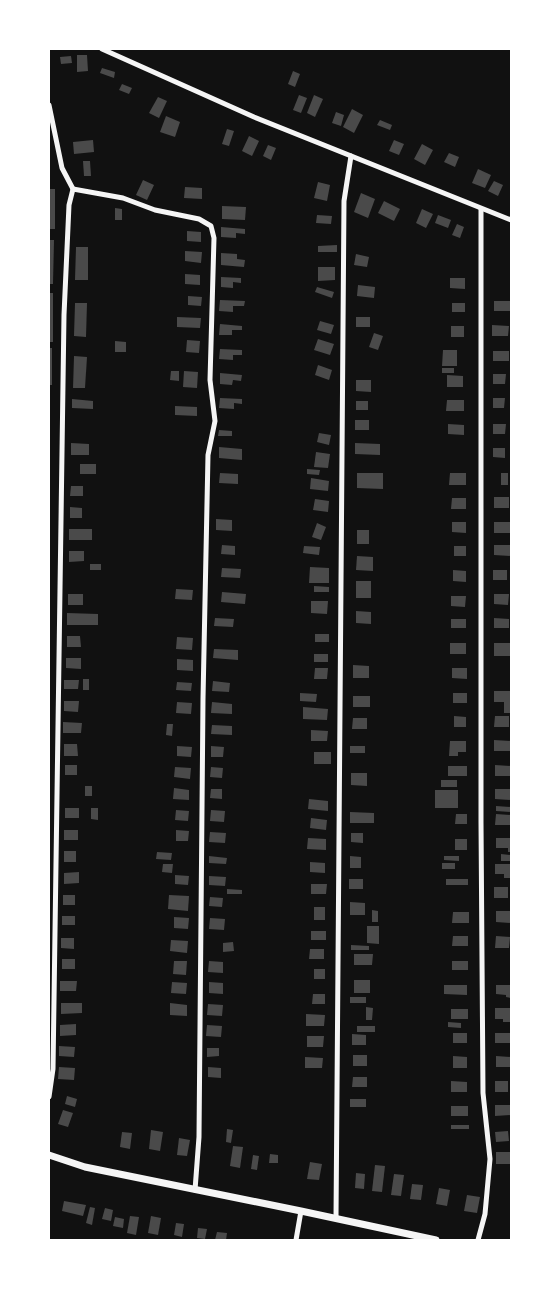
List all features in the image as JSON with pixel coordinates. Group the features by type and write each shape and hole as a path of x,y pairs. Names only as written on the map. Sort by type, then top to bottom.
{"street":[{"path":"102,49 246,113 511,220"},
{"path":"49,105 62,168 73,189 69,204 64,315 53,1060 49,1097"},
{"path":"336,1218 344,201 351,156"},
{"path":"73,189 123,198 155,210 199,219 211,226 214,238 210,380 215,421 208,455 202,719 199,1137 195,1190"},
{"path":"478,1240 484,1214 490,1159 483,1093 480,209"},
{"path":"49,1155 85,1167 301,1210 436,1240"},
{"path":"296,1240 301,1210"}],"building":[{"path":"77,55 87,55 88,71 77,72"},
{"path":"71,56 72,63 61,64 60,57"},
{"path":"102,68 115,72 114,78 100,73"},
{"path":"293,71 300,74 295,87 288,84"},
{"path":"122,84 132,88 129,94 119,90"},
{"path":"299,95 307,98 301,113 293,110"},
{"path":"314,95 323,99 315,117 307,113"},
{"path":"158,97 167,101 159,118 149,113"},
{"path":"352,109 363,115 354,133 343,127"},
{"path":"336,112 344,115 341,126 332,123"},
{"path":"166,116 180,122 175,137 160,132"},
{"path":"380,120 392,125 390,130 377,125"},
{"path":"227,129 234,131 229,146 222,144"},
{"path":"249,136 259,141 252,156 242,151"},
{"path":"93,140 94,152 74,154 73,142"},
{"path":"394,140 404,144 399,155 389,151"},
{"path":"422,144 433,150 425,165 414,159"},
{"path":"268,145 276,148 271,160 263,156"},
{"path":"449,153 459,157 455,167 444,162"},
{"path":"83,161 90,161 91,176 84,176"},
{"path":"478,169 491,175 485,188 472,183"},
{"path":"143,180 154,185 147,200 136,195"},
{"path":"494,181 503,185 498,196 488,191"},
{"path":"318,182 330,185 327,201 314,198"},
{"path":"185,187 202,188 202,199 184,198"},
{"path":"49,189 55,189 55,229 49,229"},
{"path":"361,193 375,199 368,218 354,212"},
{"path":"384,201 400,209 394,221 378,213"},
{"path":"222,206 246,207 245,220 222,219"},
{"path":"115,208 122,209 122,220 115,220"},
{"path":"422,209 433,214 426,228 416,223"},
{"path":"317,215 332,216 331,224 316,223"},
{"path":"438,215 451,220 448,228 435,223"},
{"path":"457,224 464,227 460,238 452,235"},
{"path":"221,227 245,229 245,234 236,233 236,238 221,237"},
{"path":"187,231 201,232 201,242 187,241"},
{"path":"49,240 54,240 53,284 49,284"},
{"path":"337,245 337,252 318,252 318,246"},
{"path":"76,247 88,247 88,280 75,280"},
{"path":"185,251 202,252 201,263 185,261"},
{"path":"221,253 237,254 237,259 245,260 244,267 221,265"},
{"path":"356,254 369,257 367,267 354,265"},
{"path":"318,267 335,267 335,280 318,281"},
{"path":"185,274 200,275 200,285 185,284"},
{"path":"221,277 241,278 241,283 233,282 233,288 221,287"},
{"path":"450,278 465,278 465,289 450,288"},
{"path":"358,285 375,287 374,298 357,296"},
{"path":"317,287 334,292 332,298 315,292"},
{"path":"49,293 53,293 53,342 49,342"},
{"path":"188,296 202,297 201,306 188,305"},
{"path":"220,300 245,301 244,306 233,306 233,312 219,311"},
{"path":"494,301 511,301 511,311 494,311"},
{"path":"75,303 87,303 86,337 74,336"},
{"path":"452,303 465,303 465,312 452,312"},
{"path":"177,317 201,318 200,328 177,327"},
{"path":"356,317 370,317 370,327 356,327"},
{"path":"320,321 334,325 331,334 317,330"},
{"path":"220,324 242,326 242,330 232,330 232,335 219,335"},
{"path":"492,325 509,326 508,336 492,336"},
{"path":"451,326 464,326 464,337 451,337"},
{"path":"374,333 383,336 378,350 369,347"},
{"path":"318,339 334,344 330,355 314,350"},
{"path":"187,340 200,341 199,353 186,352"},
{"path":"115,341 126,342 126,352 115,352"},
{"path":"49,348 52,348 52,385 49,385"},
{"path":"220,349 242,350 242,355 233,355 233,360 219,359"},
{"path":"443,350 457,350 457,366 442,366"},
{"path":"493,351 509,351 509,361 493,361"},
{"path":"74,356 87,357 85,388 73,388"},
{"path":"318,365 332,370 329,380 315,375"},
{"path":"442,368 454,368 454,373 442,373"},
{"path":"171,371 179,371 179,381 170,380"},
{"path":"184,371 198,372 197,388 183,387"},
{"path":"220,373 242,375 241,381 233,380 232,385 220,384"},
{"path":"493,374 506,374 505,384 493,384"},
{"path":"447,375 463,376 463,387 447,387"},
{"path":"356,380 371,380 371,392 356,391"},
{"path":"220,398 242,399 242,404 234,403 234,409 219,408"},
{"path":"493,398 505,398 504,408 493,408"},
{"path":"72,399 93,401 93,409 72,408"},
{"path":"447,400 464,400 464,411 446,411"},
{"path":"356,401 368,401 368,410 356,410"},
{"path":"175,406 197,407 197,416 175,415"},
{"path":"355,420 369,420 369,430 355,430"},
{"path":"448,424 464,425 464,435 448,434"},
{"path":"493,424 506,424 505,434 493,434"},
{"path":"219,430 232,431 232,436 218,436"},
{"path":"319,433 331,435 329,445 317,442"},
{"path":"71,443 89,444 89,455 71,455"},
{"path":"355,443 380,444 380,455 355,454"},
{"path":"219,447 242,449 242,460 219,458"},
{"path":"493,448 505,448 505,458 493,457"},
{"path":"316,452 330,454 328,468 314,467"},
{"path":"80,464 96,464 96,474 80,474"},
{"path":"307,469 320,470 319,475 307,474"},
{"path":"220,473 238,474 238,484 219,483"},
{"path":"357,473 383,473 383,489 357,488"},
{"path":"450,473 466,473 466,485 449,485"},
{"path":"501,473 508,473 508,485 501,485"},
{"path":"311,478 329,481 328,491 310,489"},
{"path":"71,486 83,486 83,496 70,496"},
{"path":"494,497 509,497 509,508 494,508"},
{"path":"452,498 466,498 466,509 451,509"},
{"path":"315,499 329,501 328,512 313,510"},
{"path":"70,507 82,508 82,518 70,518"},
{"path":"216,519 232,520 232,531 216,530"},
{"path":"452,522 466,522 466,533 452,532"},
{"path":"494,522 511,522 511,533 494,533"},
{"path":"317,523 326,527 321,540 312,537"},
{"path":"69,529 92,529 92,540 69,540"},
{"path":"357,530 369,530 369,544 357,544"},
{"path":"222,545 235,546 235,555 221,554"},
{"path":"494,545 511,545 511,556 494,555"},
{"path":"304,546 320,547 319,555 303,553"},
{"path":"454,546 466,546 466,556 454,556"},
{"path":"69,551 84,551 84,561 69,562"},
{"path":"357,556 373,557 373,571 356,570"},
{"path":"90,564 101,564 101,570 90,570"},
{"path":"310,567 329,568 329,583 309,583"},
{"path":"222,568 241,569 240,578 221,577"},
{"path":"453,570 466,571 466,582 453,581"},
{"path":"493,570 507,570 507,580 493,580"},
{"path":"356,581 371,581 371,598 356,598"},
{"path":"314,586 329,587 329,592 314,592"},
{"path":"176,589 193,590 192,600 175,599"},
{"path":"222,592 246,594 245,604 221,602"},
{"path":"68,594 83,594 83,605 68,605"},
{"path":"494,594 509,594 508,605 494,604"},
{"path":"451,596 466,596 465,607 451,606"},
{"path":"311,601 328,601 327,614 311,613"},
{"path":"356,611 371,612 371,624 356,623"},
{"path":"67,613 98,614 98,625 67,625"},
{"path":"215,618 234,619 233,627 214,626"},
{"path":"494,618 509,619 509,628 494,628"},
{"path":"451,619 466,619 466,628 451,628"},
{"path":"315,634 329,634 329,642 315,642"},
{"path":"67,636 80,636 81,647 67,647"},
{"path":"177,637 193,638 192,650 176,649"},
{"path":"450,643 466,643 466,654 450,654"},
{"path":"494,643 510,643 510,656 494,656"},
{"path":"214,649 238,650 238,660 213,658"},
{"path":"314,654 328,654 328,662 314,662"},
{"path":"66,658 81,658 81,669 66,668"},
{"path":"177,659 193,660 193,671 177,670"},
{"path":"353,665 369,666 369,678 353,678"},
{"path":"315,668 328,668 327,679 314,679"},
{"path":"452,668 467,668 467,679 452,678"},
{"path":"83,679 89,679 89,690 83,690"},
{"path":"64,680 79,680 78,689 64,689"},
{"path":"213,681 230,683 229,692 212,691"},
{"path":"177,682 192,683 191,691 176,690"},
{"path":"494,691 511,691 511,713 504,713 504,702 494,702"},
{"path":"300,693 317,694 316,702 300,701"},
{"path":"453,693 467,693 467,703 453,703"},
{"path":"353,696 370,696 370,707 353,707"},
{"path":"64,701 79,701 78,712 64,711"},
{"path":"177,702 192,703 191,714 176,713"},
{"path":"212,702 232,704 232,714 211,713"},
{"path":"303,707 328,709 327,720 303,719"},
{"path":"454,716 466,717 466,727 454,727"},
{"path":"495,716 509,716 509,727 494,727"},
{"path":"353,718 367,718 367,729 352,729"},
{"path":"63,722 82,723 81,733 63,733"},
{"path":"167,724 173,724 172,736 166,735"},
{"path":"212,725 232,726 232,735 211,734"},
{"path":"311,730 328,731 327,741 311,741"},
{"path":"494,740 511,741 511,751 494,751"},
{"path":"450,741 466,741 466,752 458,752 458,756 449,756"},
{"path":"64,744 77,744 78,756 64,756"},
{"path":"177,746 192,747 191,757 177,756"},
{"path":"211,746 224,747 223,757 211,757"},
{"path":"350,746 365,746 365,753 350,753"},
{"path":"314,752 331,752 331,764 314,764"},
{"path":"65,765 77,765 77,775 65,775"},
{"path":"495,765 511,766 510,776 495,776"},
{"path":"448,766 467,766 467,776 448,776"},
{"path":"175,767 191,768 190,779 174,777"},
{"path":"211,767 223,768 222,778 210,777"},
{"path":"351,773 367,773 367,786 351,785"},
{"path":"441,780 457,780 457,787 441,787"},
{"path":"85,786 92,786 92,796 85,796"},
{"path":"174,788 189,790 189,800 173,799"},
{"path":"211,789 222,789 222,799 210,798"},
{"path":"495,789 511,789 511,800 495,799"},
{"path":"435,790 458,790 458,808 435,808"},
{"path":"309,799 328,801 328,811 308,809"},
{"path":"496,806 511,807 511,812 496,811"},
{"path":"65,808 79,808 79,818 65,818"},
{"path":"91,808 98,808 98,820 91,819"},
{"path":"176,810 189,811 188,821 175,820"},
{"path":"211,810 225,811 224,822 210,821"},
{"path":"350,812 374,813 374,823 350,823"},
{"path":"456,814 467,814 467,824 455,824"},
{"path":"496,814 511,815 511,825 495,825"},
{"path":"311,818 327,820 326,830 310,828"},
{"path":"64,830 78,830 78,840 64,840"},
{"path":"176,830 189,831 188,841 176,841"},
{"path":"210,832 226,833 225,843 209,842"},
{"path":"351,833 363,833 363,843 351,842"},
{"path":"308,838 326,839 326,850 307,849"},
{"path":"496,838 511,838 511,852 508,852 508,848 496,848"},
{"path":"455,839 467,839 467,850 455,850"},
{"path":"64,851 76,851 76,862 64,862"},
{"path":"157,852 172,853 171,860 156,859"},
{"path":"501,854 511,855 511,861 501,861"},
{"path":"209,856 227,858 226,864 209,863"},
{"path":"350,856 361,857 361,868 350,868"},
{"path":"444,856 459,856 459,861 444,860"},
{"path":"310,862 325,863 325,873 310,872"},
{"path":"442,863 455,863 455,869 442,869"},
{"path":"163,864 173,864 172,873 162,872"},
{"path":"495,864 511,864 511,878 504,878 504,874 495,874"},
{"path":"79,872 79,883 64,884 64,873"},
{"path":"175,875 189,876 188,885 175,884"},
{"path":"209,876 226,877 225,886 209,885"},
{"path":"349,879 363,879 363,889 349,889"},
{"path":"446,879 468,879 468,885 446,885"},
{"path":"311,884 327,884 326,894 311,894"},
{"path":"494,887 508,887 508,898 494,898"},
{"path":"227,889 242,890 242,894 227,894"},
{"path":"63,895 75,895 75,905 63,905"},
{"path":"169,895 189,896 188,911 168,909"},
{"path":"210,897 223,898 222,907 209,906"},
{"path":"350,902 365,903 365,915 350,915"},
{"path":"314,907 325,907 325,920 314,920"},
{"path":"372,910 378,911 378,922 372,922"},
{"path":"496,911 511,911 511,923 496,922"},
{"path":"453,912 469,912 469,923 452,923"},
{"path":"62,916 75,916 75,925 62,925"},
{"path":"174,917 189,918 188,929 174,928"},
{"path":"210,918 225,919 224,930 209,929"},
{"path":"367,926 379,926 379,944 367,943"},
{"path":"311,931 326,931 326,940 311,940"},
{"path":"453,936 468,936 468,946 452,946"},
{"path":"496,936 510,937 509,948 495,948"},
{"path":"61,938 74,938 74,949 61,948"},
{"path":"171,940 188,941 187,953 170,951"},
{"path":"233,942 234,951 223,952 223,943"},
{"path":"351,945 369,946 369,950 351,950"},
{"path":"310,949 324,949 324,959 309,959"},
{"path":"354,954 373,954 372,965 354,965"},
{"path":"62,959 75,959 75,969 62,969"},
{"path":"174,961 187,961 186,975 173,974"},
{"path":"209,961 223,962 223,973 208,972"},
{"path":"452,961 468,961 468,970 452,970"},
{"path":"314,969 325,969 325,979 314,979"},
{"path":"354,980 370,980 370,993 354,993"},
{"path":"60,981 77,981 76,991 60,991"},
{"path":"172,982 187,983 186,994 171,993"},
{"path":"209,982 223,983 223,994 209,993"},
{"path":"444,985 467,985 467,995 444,994"},
{"path":"496,985 511,985 511,998 506,997 506,995 496,994"},
{"path":"313,994 325,994 325,1004 312,1004"},
{"path":"350,997 366,997 366,1003 350,1003"},
{"path":"61,1003 82,1003 82,1013 61,1014"},
{"path":"170,1003 187,1005 187,1016 170,1015"},
{"path":"208,1004 223,1005 222,1016 207,1015"},
{"path":"366,1007 373,1008 372,1020 366,1020"},
{"path":"495,1008 510,1008 510,1022 503,1022 503,1019 495,1019"},
{"path":"451,1009 468,1009 468,1019 451,1019"},
{"path":"306,1014 325,1015 324,1026 306,1026"},
{"path":"448,1022 461,1023 461,1028 448,1027"},
{"path":"76,1024 76,1035 60,1036 60,1025"},
{"path":"207,1025 222,1026 221,1037 206,1036"},
{"path":"357,1026 375,1026 375,1032 357,1032"},
{"path":"453,1033 467,1033 467,1043 453,1043"},
{"path":"495,1033 511,1033 511,1043 495,1043"},
{"path":"352,1034 366,1035 366,1045 352,1045"},
{"path":"307,1036 324,1036 323,1047 307,1047"},
{"path":"59,1046 75,1047 74,1057 59,1056"},
{"path":"207,1048 219,1048 219,1056 207,1057"},
{"path":"353,1055 367,1055 367,1066 353,1066"},
{"path":"453,1056 467,1057 467,1068 453,1068"},
{"path":"496,1056 511,1057 511,1067 496,1067"},
{"path":"305,1057 323,1058 322,1068 305,1068"},
{"path":"59,1067 75,1068 74,1080 58,1079"},
{"path":"208,1067 221,1068 221,1078 208,1077"},
{"path":"353,1077 367,1077 367,1087 352,1087"},
{"path":"451,1081 467,1082 467,1092 451,1092"},
{"path":"495,1081 508,1081 508,1092 495,1092"},
{"path":"67,1096 77,1099 75,1107 65,1104"},
{"path":"350,1099 366,1099 366,1107 350,1107"},
{"path":"495,1105 511,1105 511,1115 495,1116"},
{"path":"451,1106 468,1106 468,1116 451,1116"},
{"path":"63,1110 73,1113 68,1127 58,1124"},
{"path":"451,1125 469,1125 469,1129 451,1129"},
{"path":"227,1129 233,1130 231,1143 226,1142"},
{"path":"151,1130 163,1132 160,1151 149,1149"},
{"path":"508,1131 509,1141 496,1142 495,1132"},
{"path":"122,1132 132,1133 130,1149 120,1147"},
{"path":"179,1138 190,1140 187,1156 177,1155"},
{"path":"233,1146 243,1147 240,1168 230,1166"},
{"path":"496,1152 511,1152 511,1164 496,1164"},
{"path":"270,1154 278,1155 278,1163 269,1163"},
{"path":"253,1155 259,1156 257,1170 251,1169"},
{"path":"310,1162 322,1164 319,1180 307,1179"},
{"path":"375,1165 385,1166 382,1192 372,1191"},
{"path":"356,1173 365,1174 364,1189 355,1188"},
{"path":"394,1174 404,1175 401,1196 391,1195"},
{"path":"412,1184 423,1185 421,1200 410,1199"},
{"path":"439,1188 450,1190 447,1206 436,1204"},
{"path":"467,1195 480,1197 477,1213 464,1211"},
{"path":"64,1201 86,1205 83,1216 62,1211"},
{"path":"90,1207 95,1208 92,1225 86,1223"},
{"path":"105,1208 113,1210 111,1221 102,1219"},
{"path":"130,1216 139,1217 136,1235 127,1233"},
{"path":"151,1216 161,1218 158,1235 148,1233"},
{"path":"115,1217 124,1219 123,1228 113,1226"},
{"path":"176,1223 184,1224 182,1237 174,1235"},
{"path":"198,1228 207,1229 205,1239 197,1238"},
{"path":"217,1232 227,1233 226,1240 215,1240"}]}
